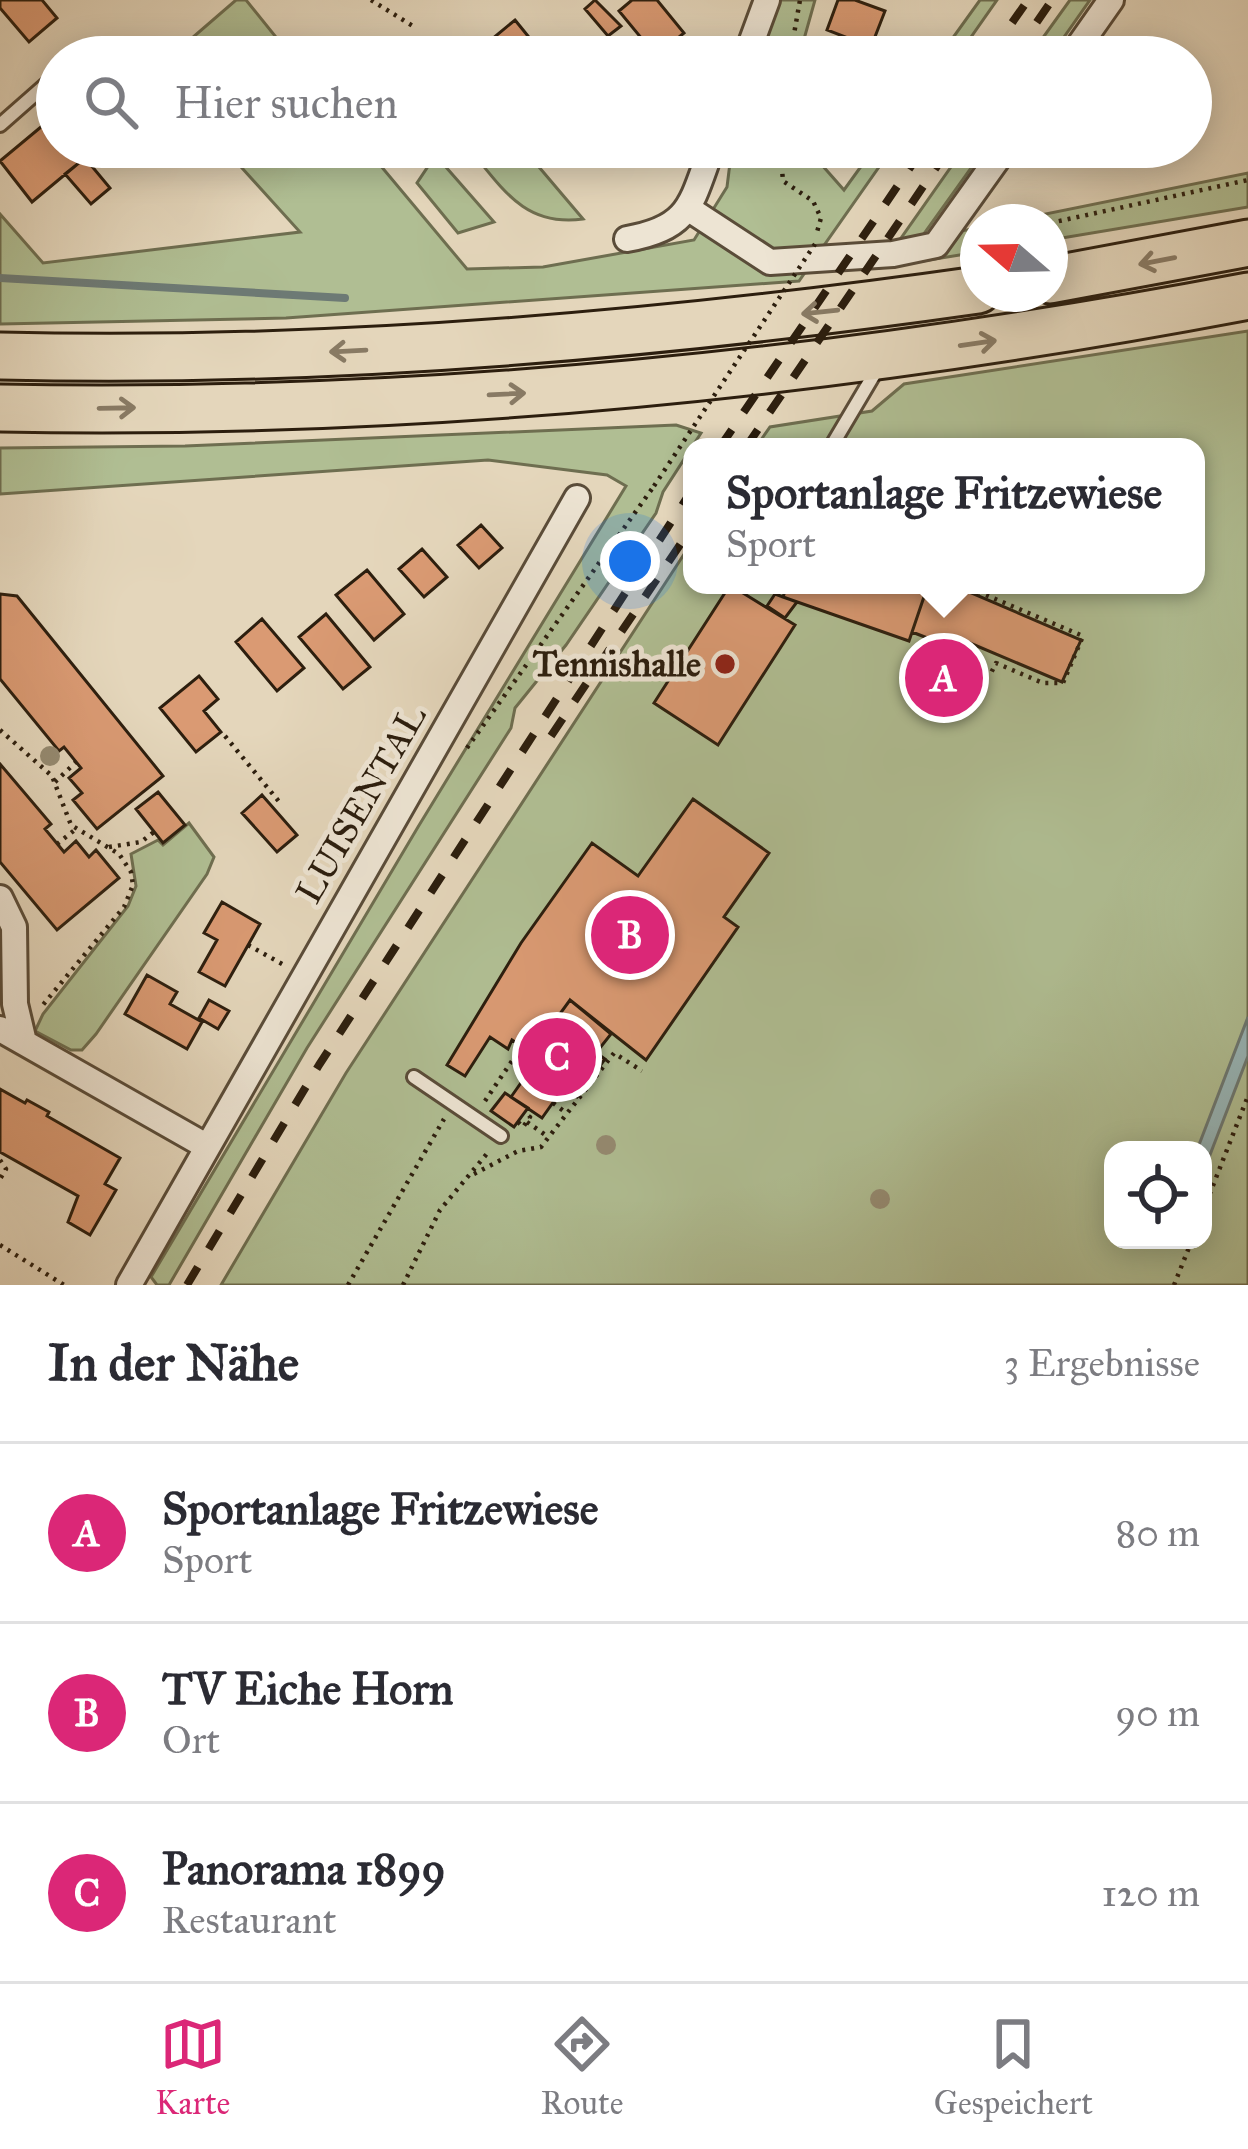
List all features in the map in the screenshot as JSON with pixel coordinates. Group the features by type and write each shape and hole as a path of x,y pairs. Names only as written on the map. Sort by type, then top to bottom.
{"highway":[{"path":"1068,277 1248,244"},
{"path":"0,356 309,353 576,338 960,292"},
{"path":"0,408 312,404 581,390 1078,329 1248,296"}],"street":[{"path":"754,36 767,0"},
{"path":"1086,36 1111,0"},
{"path":"627,239 661,233 689,209 704,168"},
{"path":"689,209 770,262 893,254 936,245 991,168"},
{"name":"LUISENTAL","path":"129,1285 578,498"},
{"path":"0,898 14,927 15,1004 24,1042"},
{"path":"0,1029 206,1146"}],"lane":[{"path":"0,124 36,93"},
{"path":"836,438 885,356"},
{"path":"414,1077 501,1136"}],"path":[{"path":"371,0 416,28"},
{"path":"794,36 800,0"},
{"path":"686,438 814,244 821,218 813,201 783,181 782,168"},
{"path":"1068,219 1248,180"},
{"path":"466,748 683,442"},
{"path":"919,660 924,645 991,673 996,663 1043,683 1063,683 1084,636 984,594"},
{"path":"0,730 55,782 67,818 76,829 128,863 133,886 124,907 35,1016 24,1042"},
{"path":"225,736 280,804"},
{"path":"55,782 76,763"},
{"path":"57,844 76,829"},
{"path":"109,847 141,842 154,832"},
{"path":"248,945 305,976"},
{"path":"474,1118 522,1046"},
{"path":"474,1174 518,1151 541,1147 614,1053 642,1071"},
{"path":"1212,1188 1248,1096"},
{"path":"553,1103 566,1112"},
{"path":"348,1285 453,1104"},
{"path":"518,1123 523,1127 530,1118 524,1113"},
{"path":"527,1122 548,1137"},
{"path":"403,1285 440,1210 501,1136"},
{"path":"0,1160 6,1169 0,1179"},
{"path":"0,1245 64,1285"},
{"path":"1174,1285 1188,1249"}],"green space":[{"path":"236,0 246,0 275,36 194,36"},
{"path":"779,0 815,0 805,36 766,36"},
{"path":"980,0 997,0 972,36 954,36"},
{"path":"1070,0 1090,0 1065,36 1044,36"},
{"path":"242,168 383,168 467,269 543,267 694,240 727,187 729,168 825,168 844,190 860,168 878,168 799,281 286,318 0,324 0,214 43,263 300,232"},
{"path":"427,168 447,168 494,222 458,233 417,183"},
{"path":"486,168 540,168 583,219 545,217 504,190"},
{"path":"950,168 971,168 921,238 960,231 960,255 880,268"},
{"path":"1248,173 1248,207 1068,237 1068,209"},
{"path":"1248,331 1248,1285 221,1285 346,1073 683,556 683,594 1205,594 1205,438 762,438 770,427 872,411 904,384"},
{"path":"676,425 701,433 698,438 683,438 683,461 656,513 566,645 515,708 511,728 307,1048 169,1285 157,1285 151,1277 626,486 607,475 488,460 0,494 0,448 185,446"},
{"path":"189,823 214,857 207,874 96,1034 82,1050 71,1050 35,1031 43,1014 128,906 136,886 131,854 158,840 163,845"}],"water":[{"path":"1248,1017 1248,1056 1212,1150 1212,1141 1200,1141"}],"building":[{"path":"0,0 42,0 57,18 29,42 0,8"},
{"path":"595,0 621,26 608,36 585,9"},
{"path":"632,0 657,0 684,33 640,36 619,11"},
{"path":"838,0 855,0 885,11 875,36 843,36 827,30"},
{"path":"515,20 528,36 496,36"},
{"path":"36,131 36,168 73,168 32,202 0,161"},
{"path":"72,168 93,168 110,188 91,204 65,174"},
{"path":"481,525 502,548 479,568 458,545"},
{"path":"422,549 447,577 424,597 399,569"},
{"path":"367,570 404,614 374,640 336,595"},
{"path":"0,594 17,596 163,776 97,829 73,800 82,793 69,778 81,768 64,747 59,751 0,679"},
{"name":"Tennishalle","path":"724,594 745,594 795,625 718,745 654,703"},
{"path":"775,594 797,602 785,618 767,606"},
{"name":"Tennishalle","path":"784,594 925,594 909,641"},
{"path":"925,594 974,594 1081,640 1062,682 970,643 966,653 912,632"},
{"path":"326,614 370,667 343,689 299,637"},
{"path":"262,619 304,668 277,691 236,642"},
{"path":"199,676 218,699 204,711 221,732 196,752 160,708"},
{"path":"0,764 51,824 45,829 64,852 76,841 89,857 96,850 119,878 57,930 0,862"},
{"path":"158,792 185,825 163,843 136,809"},
{"path":"262,795 297,835 277,852 242,813"},
{"path":"693,799 769,853 724,917 738,927 646,1060 570,1000 532,1053 512,1040 508,1049 490,1037 465,1076 447,1065 521,943 592,843 638,876"},
{"path":"222,902 260,924 225,986 199,972 217,940 204,933"},
{"path":"147,975 177,992 170,1004 202,1022 187,1049 125,1014"},
{"path":"209,1000 229,1011 218,1029 199,1018"},
{"path":"570,1000 611,1034 596,1053 591,1049 542,1118 511,1097 532,1067 525,1062"},
{"path":"591,1049 605,1059 577,1097 564,1088"},
{"path":"0,1089 49,1112 47,1116 120,1158 105,1184 116,1190 90,1235 68,1222 78,1196 0,1152"},
{"path":"505,1093 528,1108 514,1127 491,1111"}],"waterway":[{"path":"0,278 345,298"}],"railway":[{"path":"1003,36 1028,0"},
{"path":"1027,36 1052,0"},
{"path":"726,438 910,168"},
{"path":"752,438 936,168"},
{"path":"187,1285 319,1065 683,504"},
{"path":"551,736 683,540"}],"place":[{"name":"Tennishalle","path":"725,664"},
{"name":"Sportanlage Fritzewiese","path":"944,678"},
{"name":"TV Eiche Horn","path":"630,935"},
{"name":"Panorama 1899","path":"557,1057"}]}
